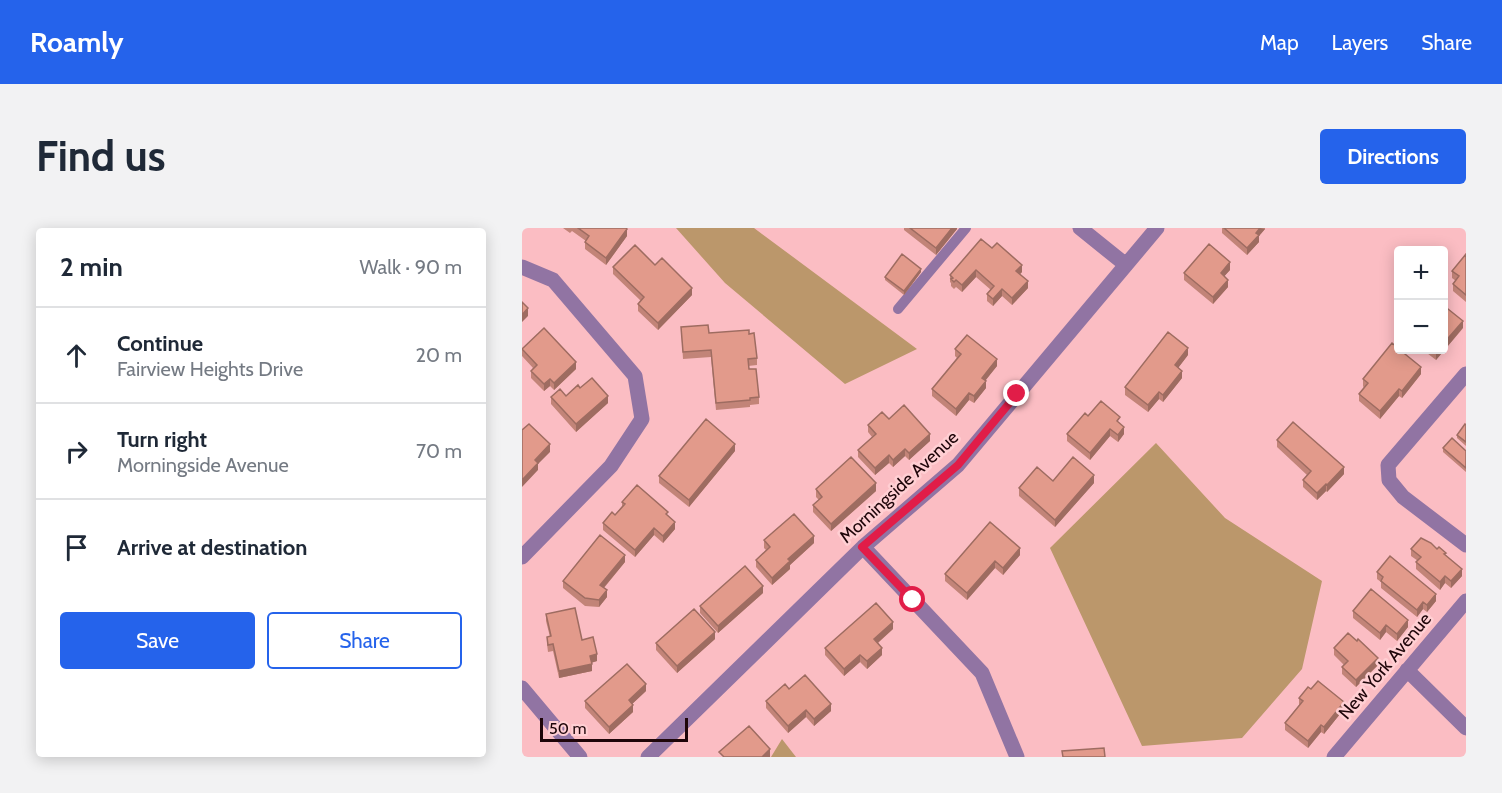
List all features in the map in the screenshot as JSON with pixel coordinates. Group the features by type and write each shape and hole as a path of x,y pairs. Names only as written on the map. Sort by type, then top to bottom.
{"street":[{"path":"1080,228 1126,265"},
{"name":"Morningside Avenue","path":"648,757 862,547 958,465 1157,228"},
{"path":"522,267 553,280 635,376 642,419 611,466 522,557"},
{"path":"1466,374 1388,465 1389,480 1403,497 1466,545"},
{"path":"862,547 982,673 1017,757"},
{"name":"New York Avenue","path":"1334,757 1466,601"},
{"path":"1407,670 1466,728"},
{"path":"522,688 580,757"}],"lane":[{"path":"898,309 966,228"}],"shaded area":[{"path":"676,228 754,228 917,349 845,384 725,283"},
{"path":"1156,443 1225,518 1322,581 1302,669 1242,738 1142,746 1050,548"},
{"path":"782,739 796,757 771,757"}],"building":[{"path":"578,228 627,229 606,258 585,242 589,236"},
{"path":"910,228 952,228 936,248"},
{"path":"1224,228 1260,228 1256,233 1259,235 1247,248"},
{"path":"981,239 992,248 997,243 1022,265 1016,271 1028,281 1012,298 1002,289 993,299 987,294 994,286 976,270 962,285 951,279 953,278 950,275"},
{"path":"1209,244 1230,262 1221,273 1228,280 1213,297 1184,273"},
{"path":"635,245 655,265 662,258 692,288 658,323 638,304 644,297 613,267"},
{"path":"902,254 921,269 904,291 885,277"},
{"path":"1466,254 1466,295 1453,284 1459,276 1452,271"},
{"path":"522,302 528,308 522,315"},
{"path":"1448,309 1463,321 1448,338"},
{"path":"708,325 709,333 749,330 749,334 754,333 757,358 748,359 749,369 756,369 759,397 716,403 711,350 683,352 681,327"},
{"path":"544,328 576,362 554,383 550,379 544,384 531,371 537,365 522,349"},
{"path":"1168,332 1188,348 1175,365 1182,371 1163,395 1159,392 1148,405 1125,387"},
{"path":"967,335 997,359 982,378 986,381 974,396 969,393 956,409 932,389 961,354 955,349"},
{"path":"1392,343 1394,354 1405,354 1421,367 1402,391 1399,389 1380,411 1359,394 1368,383 1363,379"},
{"path":"592,378 608,396 576,424 551,397 560,389 566,396 578,385 580,388"},
{"path":"1101,401 1120,417 1117,421 1124,427 1118,435 1110,429 1090,453 1067,434 1085,413 1088,416"},
{"path":"904,405 930,434 909,453 905,449 893,460 889,455 875,468 858,450 876,434 868,425 882,412 889,419"},
{"path":"706,419 735,444 689,500 659,476"},
{"path":"1293,422 1344,467 1317,493 1303,480 1311,471 1277,440"},
{"path":"529,424 550,444 535,460 538,463 522,480 522,430"},
{"path":"1466,425 1466,442 1457,435"},
{"path":"1452,438 1466,451 1466,468 1443,448"},
{"path":"851,457 876,483 831,524 813,505 822,497 816,489"},
{"path":"1073,457 1094,475 1055,520 1019,488 1037,467 1053,481"},
{"path":"637,485 668,512 666,514 675,522 663,536 654,528 635,550 603,523 612,512 615,515 625,504 622,502"},
{"path":"794,514 814,536 788,559 790,561 772,578 756,560 770,547 764,540"},
{"path":"990,522 1020,548 1003,568 995,561 967,593 945,574"},
{"path":"600,535 625,555 600,585 607,590 599,600 585,598 563,581"},
{"path":"1421,538 1437,549 1439,547 1462,569 1451,581 1445,576 1440,582 1416,562 1421,557 1411,549"},
{"path":"1390,556 1436,594 1427,605 1423,602 1417,610 1381,581 1383,577 1377,572"},
{"path":"745,566 763,586 718,626 700,606"},
{"path":"1371,589 1408,620 1397,634 1386,625 1380,633 1353,611"},
{"path":"876,603 893,622 874,639 882,648 867,661 860,655 844,669 825,648"},
{"path":"575,608 582,640 593,637 597,654 590,656 592,664 559,671 553,644 548,645 547,637 551,636 546,614"},
{"path":"694,609 715,632 677,666 656,643"},
{"path":"1348,633 1378,658 1356,680 1342,667 1348,661 1334,648"},
{"path":"627,664 646,684 629,700 633,705 609,727 585,701"},
{"path":"805,675 831,704 814,719 806,710 788,726 766,701 785,684 789,689"},
{"path":"1318,681 1344,702 1324,727 1321,725 1308,741 1285,723 1303,701 1299,698 1308,687 1311,689"},
{"path":"749,726 770,749 762,757 724,757 719,752"},
{"path":"1104,748 1105,757 1063,757 1062,751"}],"route":[{"path":"913,600 862,547 958,465 1017,394"}]}
